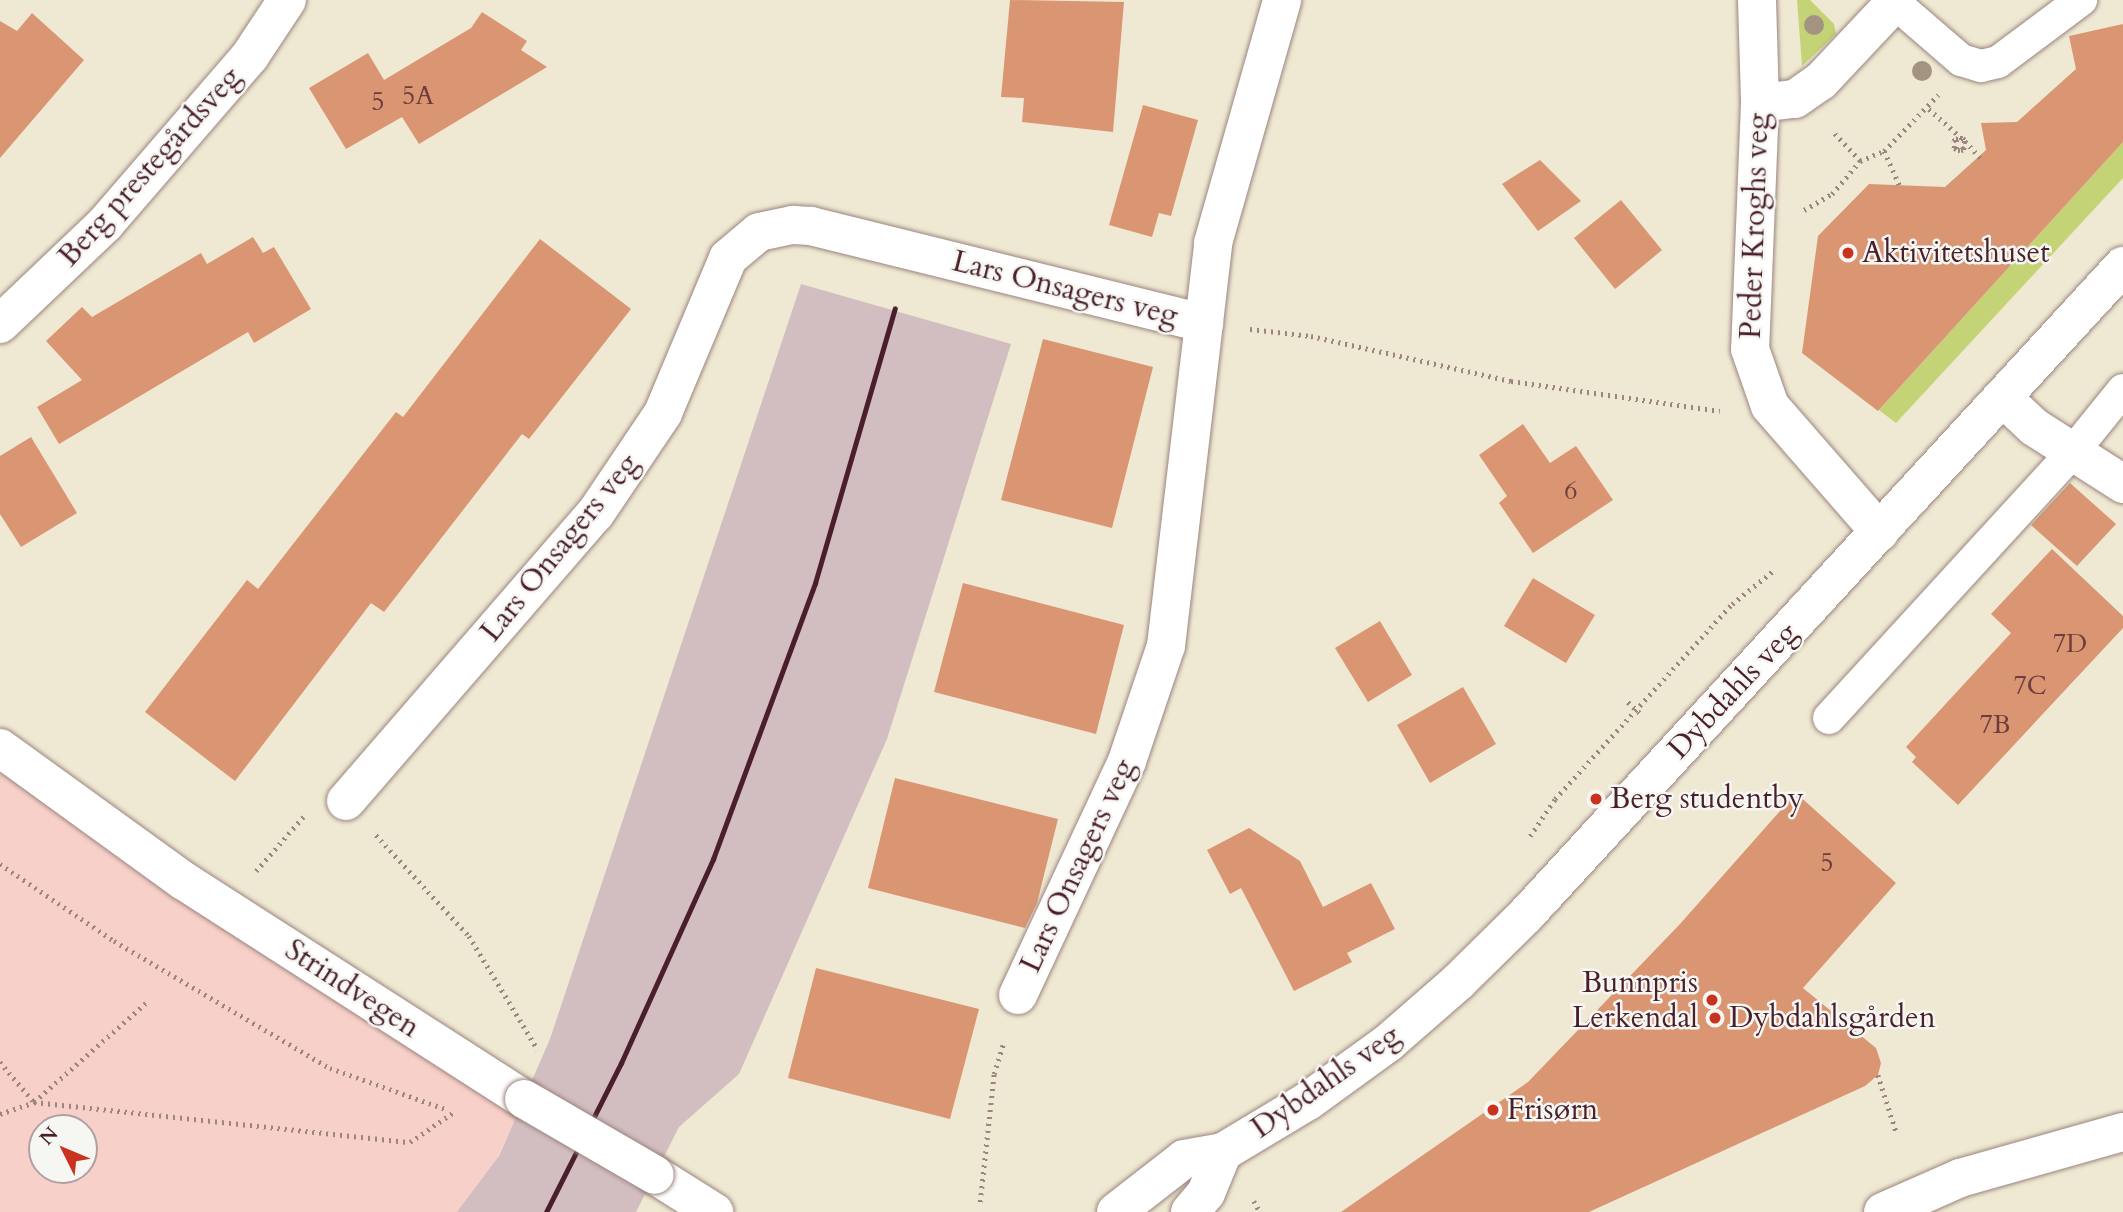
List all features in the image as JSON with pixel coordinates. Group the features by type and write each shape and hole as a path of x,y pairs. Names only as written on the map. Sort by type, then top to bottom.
{"street":[{"name":"Berg prestegårdsveg","path":"0,324 105,223 250,56 287,0"},
{"name":"Lars Onsagers veg","path":"1018,995 1127,761 1166,646 1213,243 1282,0"},
{"name":"Peder Kroghs veg","path":"1757,0 1760,103 1749,337 1756,378 1770,405 1880,532"},
{"path":"1760,103 1795,99 1821,80 1896,2"},
{"name":"Lars Onsagers veg","path":"346,801 595,514 663,413 728,258 760,232 793,225 811,226 1204,323"},
{"name":"Dybdahls veg","path":"1116,1212 1184,1159 1223,1152 1318,1094 1460,981 1880,532 2123,265"},
{"path":"2003,398 2072,453 2123,484"},
{"name":"Strindvegen","path":"0,748 184,881 524,1099 715,1212"},
{"path":"1882,1212 1960,1178 2123,1132"},
{"name":"Dybdahls veg","path":"1190,1212 1206,1193 1223,1152"}],"lane":[{"path":"1896,2 1961,60 1981,65 1998,62 2081,0"},
{"path":"1829,718 2072,453 2123,390"}],"path":[{"path":"1792,217 1832,194 1860,160 1884,151 1929,109 1961,60"},
{"path":"1929,109 1965,141 1965,144"},
{"path":"1839,136 1860,160"},
{"path":"1965,144 1960,151 1953,145 1956,139 1965,144 1982,159"},
{"path":"1884,151 1899,185"},
{"path":"1204,323 1311,336 1511,381 1726,412 1770,405"},
{"path":"1628,702 1642,715"},
{"path":"256,872 305,815 326,800 346,801 469,936 542,1056"},
{"path":"0,864 114,941 330,1068 464,1117"},
{"path":"981,1202 993,1074 1018,995"},
{"path":"0,1114 34,1102 148,1001"},
{"path":"1,1066 34,1102 410,1142 454,1112"},
{"path":"1878,1075 1896,1132"}],"shaded area":[{"path":"801,284 1011,344 887,739 739,1074 679,1127 636,1212 457,1212 499,1156 550,1039"},
{"path":"0,748 524,1099 473,1212 0,1212"}],"green space":[{"path":"1797,0 1810,0 1834,24 1836,34 1802,66"},
{"path":"2123,142 2123,178 1896,423 1879,410"}],"building":[{"path":"1010,0 1124,2 1113,132 1022,122 1024,98 1001,97"},
{"path":"482,12 527,41 521,50 547,67 419,144 402,117 346,149 309,88 368,53 384,80 471,28"},
{"path":"32,13 84,60 0,158 0,21 17,31"},
{"path":"2123,24 2123,142 1878,411 1802,353 1818,236 1869,184 1945,187 1986,150 1981,123 2017,122 2076,69 2069,36"},
{"path":"1143,105 1198,120 1171,216 1159,213 1152,237 1109,225"},
{"path":"1540,160 1581,201 1538,231 1502,184"},
{"path":"1621,200 1662,250 1615,289 1574,238"},
{"path":"253,237 263,253 274,247 311,309 254,343 248,332 59,444 37,407 82,380 46,341 82,307 92,317 201,253 207,264"},
{"path":"540,239 631,309 529,439 522,434 384,612 371,603 235,781 145,712 247,580 258,589 396,412 403,417"},
{"path":"1043,339 1153,367 1112,528 1001,500"},
{"path":"1523,424 1550,463 1576,446 1613,500 1533,553 1499,503 1507,496 1479,455"},
{"path":"31,437 77,513 21,547 0,514 0,456"},
{"path":"2070,483 2116,524 2077,566 2031,525"},
{"path":"2052,549 2123,616 2123,628 1958,805 1912,762 1916,757 1906,747 2011,633 1991,614"},
{"path":"1533,578 1595,615 1566,663 1504,626"},
{"path":"963,583 1124,625 1096,734 934,692"},
{"path":"1380,621 1412,675 1368,702 1335,648"},
{"path":"1463,687 1496,744 1430,783 1397,725"},
{"path":"895,778 1058,819 1037,903 1025,928 868,888"},
{"name":"Dybdahlsgården","path":"1796,793 1896,883 1803,988 1876,1048 1881,1063 1878,1075 1865,1086 1589,1212 1341,1212 1528,1082 1680,924"},
{"path":"1249,828 1300,861 1323,907 1371,883 1395,929 1347,953 1352,962 1294,991 1241,888 1230,894 1207,850"},
{"path":"816,968 979,1009 950,1119 788,1078"}],"railway":[{"path":"546,1212 621,1063 713,859 815,583 895,308"}],"place":[{"name":"Aktivitetshuset","path":"1848,253"},
{"name":"Berg studentby","path":"1596,799"},
{"name":"Bunnpris Lerkendal","path":"1712,1000"},
{"name":"Dybdahlsgården","path":"1715,1018"},
{"name":"Frisørn","path":"1493,1110"}]}
